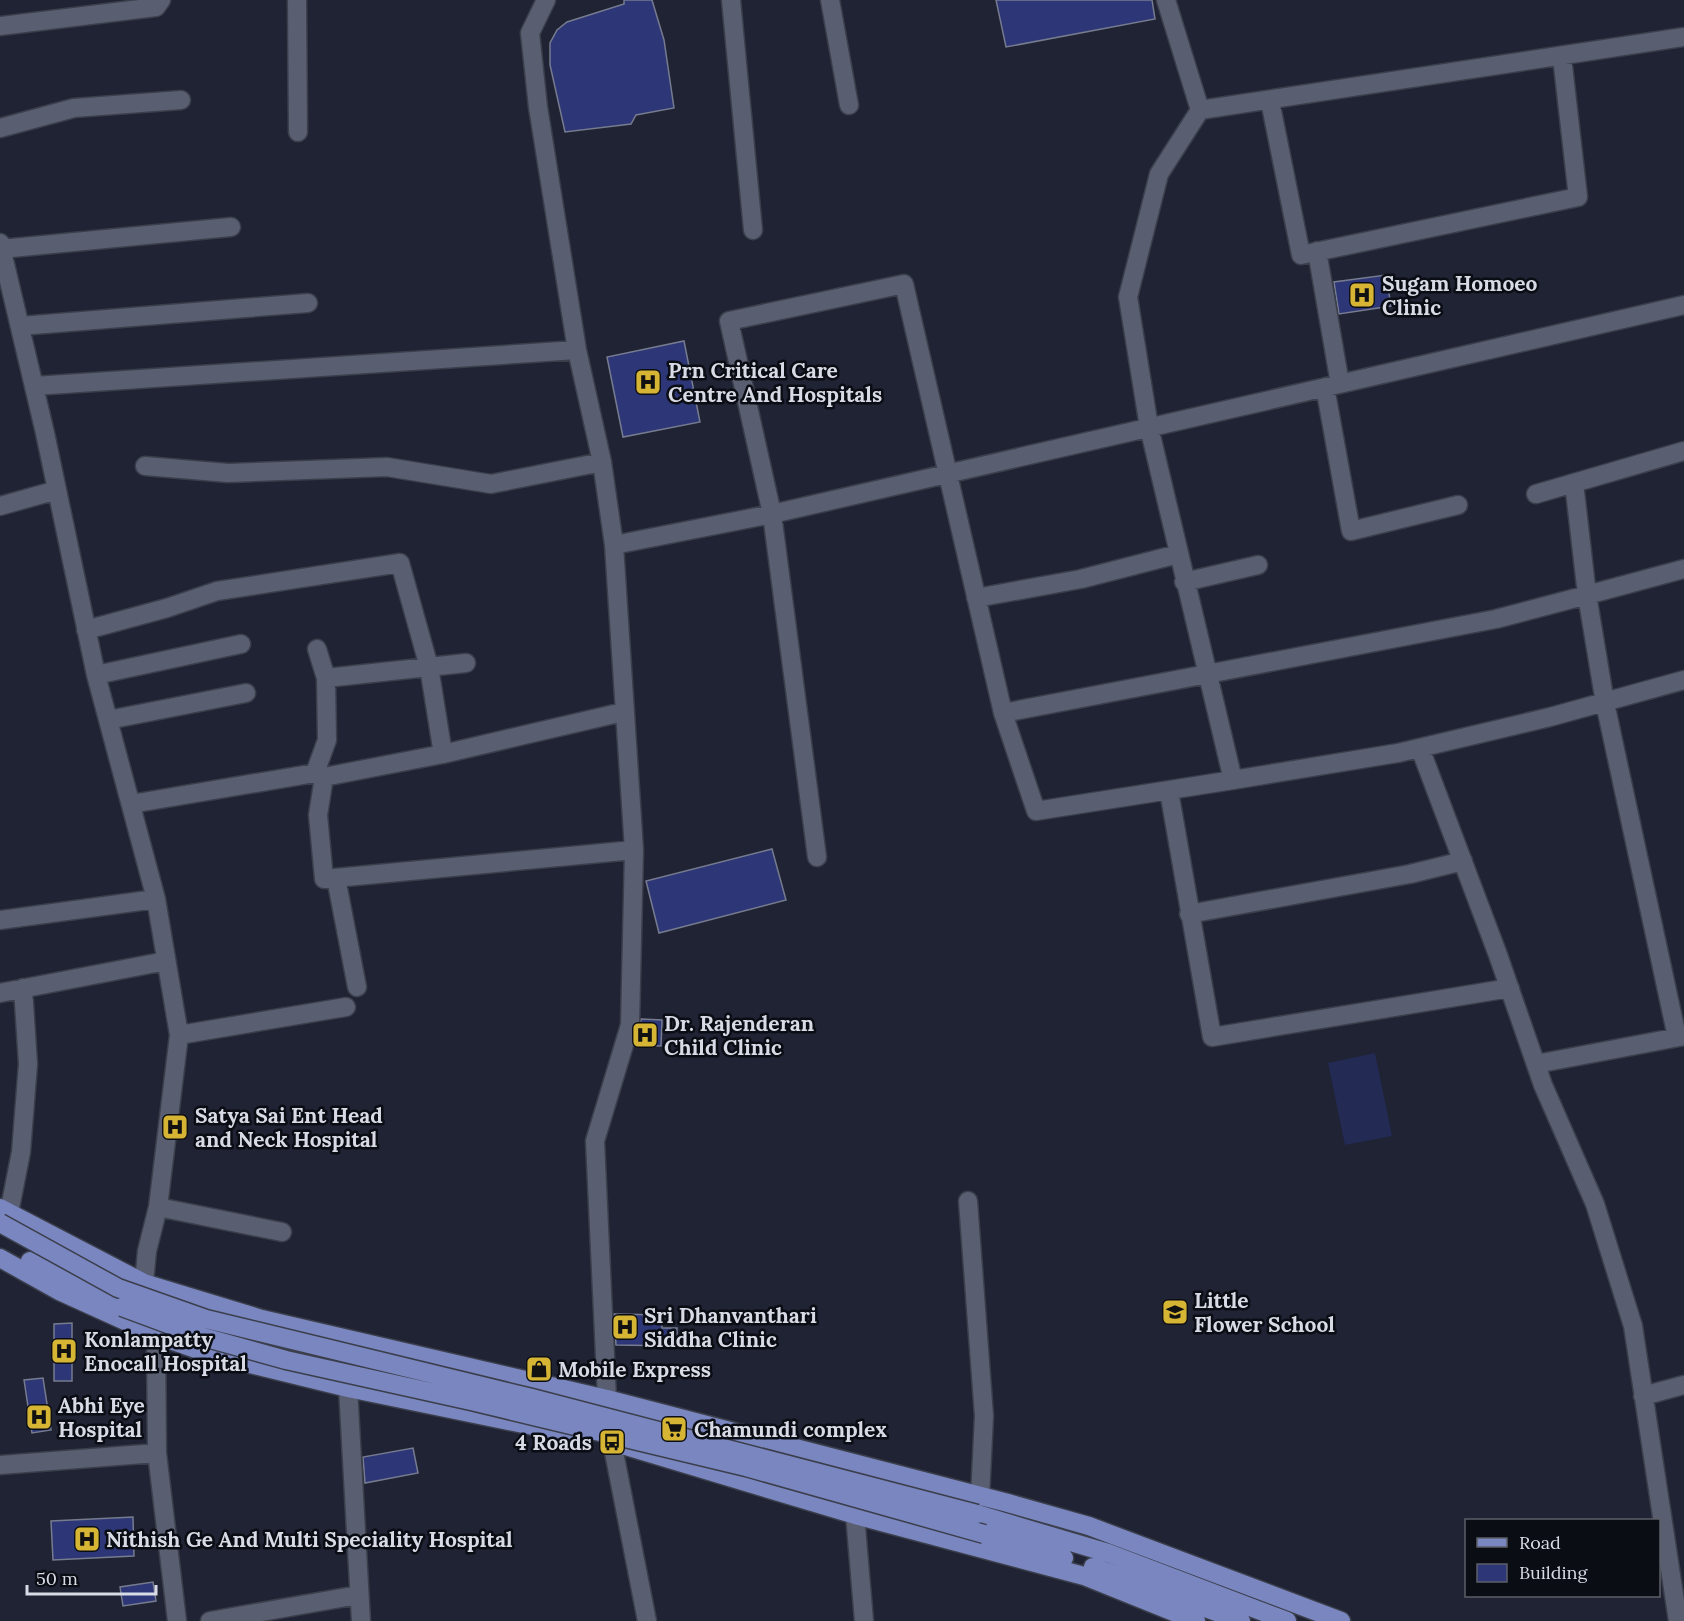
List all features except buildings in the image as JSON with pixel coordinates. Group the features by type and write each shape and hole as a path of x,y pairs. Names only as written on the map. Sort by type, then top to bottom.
{"main road":[{"path":"3,1215 144,1283 262,1319 607,1400 1089,1526 1341,1621"},
{"path":"3,1215 118,1288 206,1319 532,1398 1048,1533 1108,1553 1287,1621"},
{"path":"0,1245 122,1307 203,1337 286,1360 471,1401 746,1467 1095,1568 1241,1621"},
{"path":"0,1258 59,1292 156,1335 213,1355 348,1388 612,1442 855,1515 1084,1576 1196,1621"}],"street":[{"path":"0,26 156,7 161,0"},
{"path":"297,0 298,132"},
{"path":"546,0 530,33 538,107 577,350 602,462 614,545 623,712 634,850 630,1025 595,1141 607,1400 612,1442 647,1621"},
{"path":"731,0 753,230"},
{"path":"830,0 849,105"},
{"path":"1166,0 1200,110"},
{"path":"1233,780 1184,582 1149,427 1128,297 1159,174 1200,110 1684,37"},
{"path":"1270,100 1300,255 1578,197 1562,57"},
{"path":"0,128 74,108 181,100"},
{"path":"144,1283 147,1251 158,1207 179,1035 156,900 96,675 34,386 1,246 231,227"},
{"path":"1317,251 1351,531 1458,505"},
{"path":"817,857 772,514 729,321 904,284 1003,713 1036,811 1420,748 1605,703 1684,680"},
{"path":"20,326 308,303"},
{"path":"614,545 772,514 1684,305"},
{"path":"34,386 577,350"},
{"path":"1536,494 1684,451"},
{"path":"145,466 228,473 387,467 491,484 602,462"},
{"path":"1536,1065 1681,1036 1605,703 1587,595 1574,483"},
{"path":"0,506 57,490"},
{"path":"976,598 1081,579 1178,554"},
{"path":"86,630 167,608 217,591 400,563 429,667 443,754"},
{"path":"1184,582 1258,565"},
{"path":"1003,713 1207,672 1496,619 1684,569"},
{"path":"96,675 241,644"},
{"path":"317,649 326,678 327,740 320,775 318,815 324,879 634,850"},
{"path":"326,678 466,663"},
{"path":"108,720 246,693"},
{"path":"131,804 443,754 623,712"},
{"path":"1420,748 1510,988 1536,1065 1595,1204 1633,1326 1678,1621"},
{"path":"1169,791 1212,1037 1510,988"},
{"path":"1189,914 1410,874 1463,861"},
{"path":"336,878 357,987"},
{"path":"0,920 156,900"},
{"path":"0,993 166,960"},
{"path":"3,1215 21,1152 28,1064 23,987"},
{"path":"179,1035 346,1007"},
{"path":"968,1201 984,1416 980,1497"},
{"path":"158,1207 282,1232"},
{"path":"156,1335 157,1454 177,1621"},
{"path":"1643,1396 1684,1385"},
{"path":"348,1388 361,1621"},
{"path":"0,1466 157,1454"},
{"path":"855,1515 864,1621"},
{"path":"210,1621 358,1595"}],"shaded area":[{"path":"1375,1053 1392,1136 1345,1145 1328,1063"}],"place":[{"name":"Sugam Homoeo Clinic","path":"1362,295"},
{"name":"Prn Critical Care Centre And Hospitals","path":"648,382"},
{"name":"Dr. Rajenderan Child Clinic","path":"645,1035"},
{"name":"Satya Sai Ent Head and Neck Hospital","path":"175,1127"},
{"name":"Little Flower School","path":"1175,1312"},
{"name":"Sri Dhanvanthari Siddha Clinic","path":"625,1327"},
{"name":"Konlampatty Enocall Hospital","path":"64,1351"},
{"name":"Mobile Express","path":"539,1369"},
{"name":"Abhi Eye Hospital","path":"39,1417"},
{"name":"Chamundi complex","path":"674,1429"},
{"name":"4 Roads","path":"612,1442"},
{"name":"Nithish Ge And Multi Speciality Hospital","path":"87,1539"}]}
